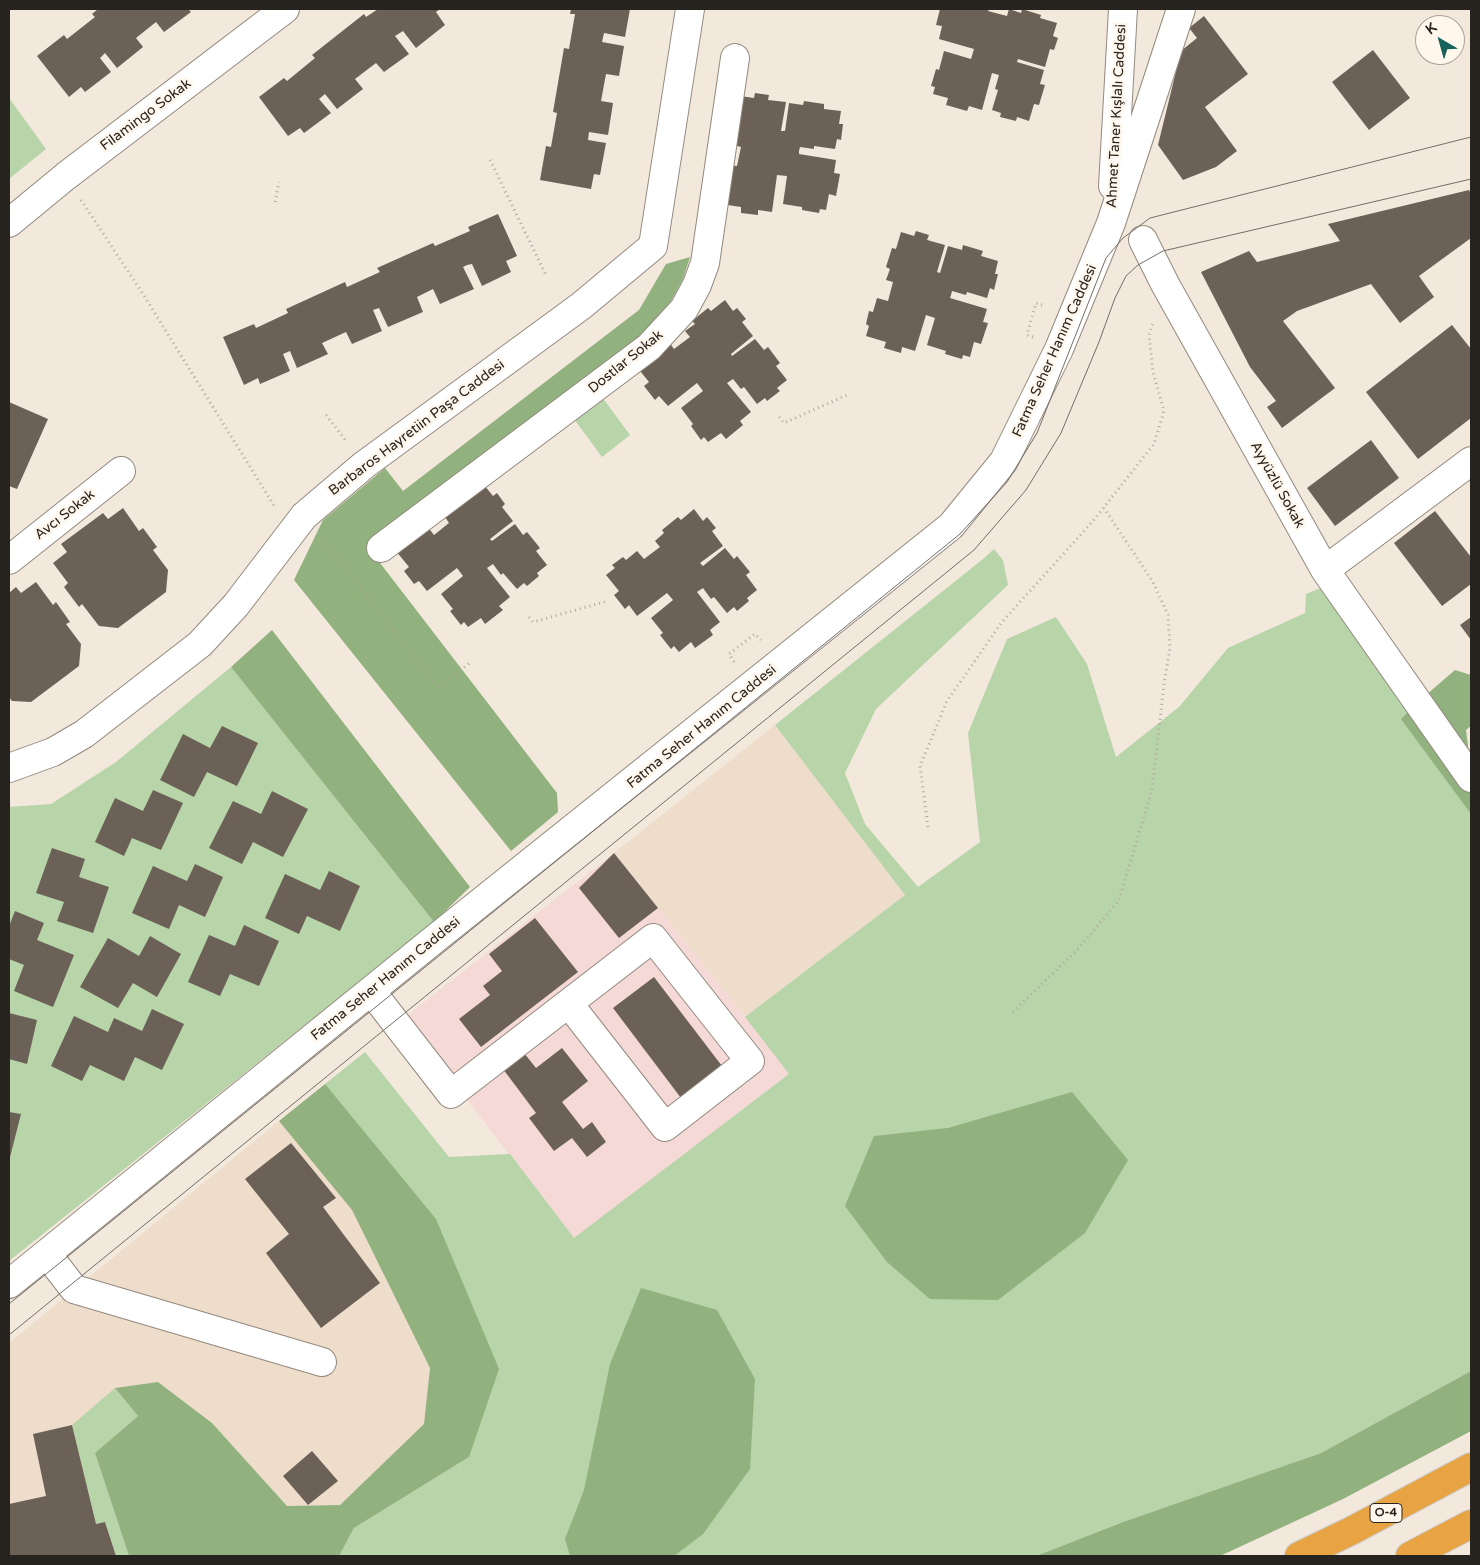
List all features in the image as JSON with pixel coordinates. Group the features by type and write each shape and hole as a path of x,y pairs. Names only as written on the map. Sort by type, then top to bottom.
{"highway":[{"name":"O-4","path":"1300,1556 1352,1531 1471,1467"},
{"path":"1410,1556 1471,1524"}],"street":[{"name":"Filamingo Sokak","path":"9,223 66,176 285,9"},
{"name":"Barbaros Hayretiin Paşa Caddesi","path":"9,768 53,752 84,734 200,644 236,605 291,514 364,465 581,306 653,246 690,9"},
{"name":"Ahmet Taner Kışlalı Caddesi","path":"1111,223 1123,9"},
{"name":"Fatma Seher Hanım Caddesi","path":"9,1284 951,526 1004,461 1059,348 1111,223 1181,9"},
{"name":"Dostlar Sokak","path":"381,548 649,347 684,309 697,285 705,264 734,58"},
{"name":"Ayyüzlü Sokak","path":"1143,240 1165,284 1325,570 1471,778"},
{"path":"1325,570 1471,461"},
{"name":"Avcı Sokak","path":"9,560 122,471"},
{"path":"371,991 452,1094 653,938 750,1061 665,1127 569,1004"},
{"path":"46,1254 74,1289 322,1362"}],"path":[{"path":"490,160 546,275"},
{"path":"66,176 291,514 438,687 470,663"},
{"path":"275,202 279,182"},
{"path":"928,827 920,766 947,701 1002,622 1104,508 1154,444 1164,411 1153,372 1150,335 1165,284"},
{"path":"779,417 784,423 846,395"},
{"path":"1013,1012 1079,948 1119,900 1152,790 1170,648 1168,616 1153,582 1104,508"},
{"path":"529,617 533,622 608,601"}],"shaded area":[{"path":"775,725 905,895 745,1017 614,853"},
{"path":"614,853 789,1074 574,1239 404,1018"},
{"path":"279,1121 352,1210 430,1368 424,1424 340,1505 287,1506 212,1423 158,1382 116,1388 138,1416 95,1454 129,1556 9,1556 9,1343"}],"green space":[{"path":"9,98 46,149 9,179"},
{"path":"690,257 683,279 671,301 640,336 367,546 557,793 558,812 511,851 294,580 323,520 385,468 403,491 639,310 666,264"},
{"path":"602,397 630,435 602,457 574,419"},
{"path":"994,549 1003,560 1008,585 876,709 845,773 865,824 918,887 980,842 968,733 1007,639 1056,617 1087,664 1116,757 1179,707 1228,648 1305,613 1306,594 1328,585 1369,623 1442,773 1471,814 1471,1371 1321,1453 1123,1522 1036,1556 339,1556 354,1528 469,1457 325,1084 365,1052 449,1157 510,1154 574,1238 789,1074 745,1017 905,895 775,725"},
{"path":"272,630 470,887 434,922 231,667"},
{"path":"231,667 434,922 9,1261 9,807 51,804 116,762"},
{"path":"1455,670 1471,675 1471,726 1466,730 1471,763 1471,814 1401,719"},
{"path":"325,1084 436,1219 499,1369 469,1457 354,1528 339,1556 129,1556 95,1453 138,1416 115,1388 158,1382 212,1423 287,1506 340,1505 424,1424 430,1368 352,1210 279,1121"},
{"path":"1072,1092 1128,1160 1085,1233 998,1300 930,1299 887,1262 845,1206 874,1136 948,1128"},
{"path":"641,1288 717,1310 755,1379 750,1469 703,1534 674,1556 570,1556 565,1539 584,1490 610,1364"},
{"path":"1471,1371 1471,1431 1343,1499 1220,1556 1036,1556 1123,1522 1321,1453"},
{"path":"115,1388 138,1416 95,1453 129,1556 116,1556 105,1522 96,1524 72,1425"}],"building":[{"path":"98,9 188,9 191,12 164,32 156,22 136,38 143,47 117,68 105,53 100,58 111,72 85,92 81,87 69,97 37,56 64,35 67,39 95,17 92,14"},
{"path":"378,9 440,9 436,12 445,25 416,48 403,31 395,36 409,54 384,72 376,63 355,79 363,89 337,109 325,94 319,99 331,113 304,133 300,128 288,136 259,97 284,78 287,81 315,58 312,55 364,14 366,17"},
{"path":"571,9 630,9 625,37 604,33 602,42 624,46 619,76 606,74 601,101 613,103 608,135 589,132 588,140 606,143 600,175 594,174 591,189 540,180 546,146 551,147 557,113 553,112 564,48 569,49 575,14 570,14"},
{"path":"940,9 989,9 988,11 1007,16 1009,9 1021,13 1022,9 1041,15 1040,18 1057,23 1053,36 1058,38 1054,50 1050,49 1045,67 1018,59 1017,62 1044,70 1040,84 1045,85 1039,105 1034,104 1029,121 1017,117 1016,121 1000,117 1001,113 992,110 998,90 995,89 999,75 992,73 982,110 969,106 967,111 946,105 948,98 933,94 935,87 931,86 936,69 939,70 944,51 971,59 974,49 939,39 942,26 936,25"},
{"path":"1204,16 1248,74 1205,107 1237,151 1216,167 1183,180 1158,145 1181,51 1197,38 1189,28"},
{"path":"1373,50 1410,98 1369,130 1332,82"},
{"path":"755,93 769,95 768,100 786,102 781,131 785,131 789,103 803,105 804,101 824,104 824,109 841,111 839,124 843,124 841,140 837,139 835,149 814,146 814,149 800,147 799,151 799,154 836,160 834,173 840,174 836,196 829,194 826,210 820,209 819,213 802,210 802,207 783,204 787,176 777,175 772,212 758,210 758,215 741,213 741,207 721,204 727,165 737,166 741,147 733,145 740,96 754,98"},
{"path":"1469,190 1471,194 1471,238 1419,276 1434,297 1400,323 1371,284 1297,311 1283,321 1335,388 1282,428 1267,407 1276,401 1250,367 1201,272 1249,251 1257,262 1340,241 1328,224"},
{"path":"498,214 517,256 506,261 511,272 482,286 472,264 467,265 463,267 474,289 440,304 433,289 417,297 423,312 388,327 379,308 373,310 382,331 352,344 346,332 322,343 328,354 297,368 290,351 283,354 290,371 260,384 258,378 244,385 223,337 254,324 256,328 288,313 286,309 345,282 347,287 380,272 377,268 433,243 435,246 470,231 468,227"},
{"path":"916,231 929,235 927,240 945,245 937,272 940,273 948,246 962,250 963,245 983,251 981,256 998,261 995,274 998,274 994,290 990,288 987,298 967,292 966,295 952,291 950,298 987,309 983,322 988,323 981,344 974,342 970,357 963,355 962,359 945,354 946,351 927,345 935,318 926,315 915,351 902,347 901,353 884,348 886,342 866,336 869,326 866,324 869,311 873,312 877,298 888,301 893,282 886,280 890,269 886,267 892,248 896,249 901,232 914,236"},
{"path":"725,300 733,311 737,308 746,319 742,322 753,336 731,354 732,356 755,339 764,350 768,347 780,363 776,366 787,380 777,388 780,391 767,401 765,398 757,404 744,387 741,389 733,379 727,383 751,412 740,421 743,425 726,439 721,433 708,442 704,437 701,440 691,426 693,424 681,408 703,391 697,383 668,406 659,396 655,400 644,386 649,382 636,366 668,341 674,349 690,337 685,331 695,324 692,321 708,308 711,311"},
{"path":"1452,325 1471,349 1471,418 1418,459 1366,392"},
{"path":"9,402 48,419 17,489 9,486"},
{"path":"1371,440 1399,478 1335,526 1307,488"},
{"path":"484,485 493,496 497,493 505,504 502,507 513,521 490,539 492,541 515,524 523,535 527,532 540,548 536,551 547,565 537,573 539,576 527,586 524,583 517,589 503,573 501,575 493,564 487,568 510,597 499,606 503,610 485,624 481,618 468,627 464,622 461,625 450,611 453,609 441,594 463,576 457,568 427,591 419,581 414,584 404,571 409,567 396,551 427,526 434,535 449,523 445,517"},
{"path":"123,508 139,531 143,528 157,547 153,550 168,570 166,592 118,628 99,626 82,604 79,607 64,587 68,583 53,563 67,552 61,544 103,513 108,519"},
{"path":"694,509 703,521 707,517 716,528 712,531 723,546 700,563 703,566 725,548 734,559 737,556 750,572 746,575 757,590 747,598 749,601 737,611 734,607 727,613 714,597 711,599 703,588 697,592 720,622 710,630 713,635 695,648 691,642 679,652 674,646 671,649 660,635 663,633 651,618 673,600 667,593 637,616 629,605 625,609 614,595 619,591 606,575 615,568 612,565 623,557 626,560 637,551 644,559 660,547 655,541 664,533 662,530 678,517 681,520"},
{"path":"1435,511 1471,557 1471,584 1442,606 1394,543"},
{"path":"36,582 53,605 56,602 70,622 66,624 81,644 79,666 31,702 12,701 9,697 9,593 16,587 21,593"},
{"path":"1471,617 1471,640 1460,625"},
{"path":"222,726 258,743 237,786 207,772 194,797 160,780 183,734 210,748"},
{"path":"153,790 183,803 161,850 132,838 124,856 95,842 115,798 143,811"},
{"path":"272,791 308,809 283,857 253,842 242,864 209,848 233,801 261,814"},
{"path":"52,848 85,859 79,877 109,887 93,933 57,921 64,902 36,893"},
{"path":"614,853 658,908 619,938 579,888"},
{"path":"195,864 223,877 205,917 179,905 169,929 132,913 153,866 187,881"},
{"path":"329,871 360,886 340,931 307,916 299,934 265,918 285,874 320,890"},
{"path":"15,911 44,923 37,940 74,955 53,1007 14,991 24,965 9,959 9,926"},
{"path":"535,918 578,972 481,1047 459,1019 490,995 483,986 502,971 489,954"},
{"path":"244,925 279,941 259,986 230,974 220,996 188,982 209,935 235,946"},
{"path":"150,936 181,954 157,997 133,983 118,1008 80,987 108,938 139,956"},
{"path":"654,977 722,1066 681,1098 613,1008"},
{"path":"152,1009 184,1024 162,1070 135,1057 124,1081 90,1065 82,1081 51,1066 74,1016 108,1032 114,1018 142,1031"},
{"path":"9,1013 37,1020 27,1064 9,1059"},
{"path":"562,1048 588,1081 562,1102 583,1129 592,1122 606,1142 587,1157 572,1138 554,1151 529,1118 536,1113 503,1069 524,1053 536,1068"},
{"path":"9,1112 21,1114 9,1161"},
{"path":"291,1143 336,1198 323,1207 380,1283 321,1328 266,1253 289,1234 245,1179"},
{"path":"72,1425 96,1524 105,1522 116,1556 9,1556 9,1504 46,1496 33,1434"},
{"path":"312,1451 338,1481 308,1505 283,1476"}],"tram line":[{"path":"9,1304 960,534 1007,482 1037,433 1106,258 1123,238 1150,218 1471,137"},
{"path":"9,1335 974,550 1026,490 1061,433 1115,298 1126,276 1138,265 1163,251 1471,179"}]}
